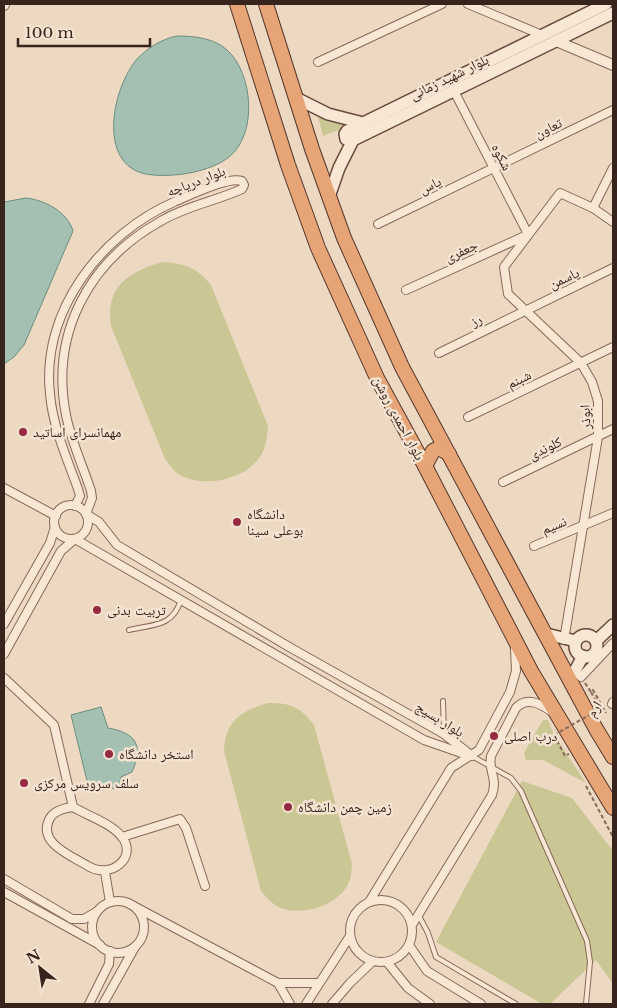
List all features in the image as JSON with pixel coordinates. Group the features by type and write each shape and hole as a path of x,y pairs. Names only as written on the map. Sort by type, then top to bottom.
{"highway":[{"name":"بلوار احمدی روشن","path":"237,4 288,165 318,248 377,378 425,466 508,628 557,716 613,808"},
{"name":"بلوار احمدی روشن","path":"266,4 344,238 402,367 546,634 576,678 613,756"},
{"path":"425,466 433,451 439,448 450,454"}],"main road":[{"name":"بلوار شهید زمانی","path":"606,4 362,124 345,134 346,139 353,140 613,13"},
{"path":"296,98 328,114 362,124"},
{"path":"329,197 339,168 353,140"},
{"path":"596,641 611,630"},
{"path":"546,634 564,640 576,641 584,635 593,637 596,641 596,651 588,657 583,656 576,650 576,641"},
{"path":"576,678 583,656"}],"street":[{"path":"318,62 442,4"},
{"path":"468,4 542,35"},
{"path":"556,41 613,65"},
{"name":"شکوه","path":"454,91 528,234"},
{"name":"تعاون","path":"494,168 613,110"},
{"name":"یاس","path":"378,224 494,168"},
{"path":"613,168 593,208 613,222"},
{"name":"بلوار دریاچه","path":"74,506 80,496 57,432 49,384 53,345 68,302 82,277 100,254 132,226 162,207 186,196 227,182 242,181 244,185 242,189 163,220 126,244 98,273 78,305 65,344 62,382 69,429 91,491 92,498 86,514"},
{"name":"ابوذر","path":"564,640 598,437 598,401 592,382 581,363 508,294 504,267 560,193 593,208"},
{"name":"جعفری","path":"406,290 528,234"},
{"name":"یاسمن","path":"525,310 613,268"},
{"name":"رز","path":"439,353 525,310"},
{"name":"شبنم","path":"468,417 613,347"},
{"name":"کلوندی","path":"503,482 613,429"},
{"path":"4,488 56,516"},
{"path":"4,624 50,543 56,516 63,507 74,506 86,514 87,529 61,551 4,654"},
{"name":"نسیم","path":"534,546 613,513"},
{"name":"بلوار بسیج","path":"86,514 99,522 117,545 290,648 444,734 472,756"},
{"path":"55,527 65,538 75,539"},
{"name":"بلوار بسیج","path":"75,539 424,740 472,756"},
{"path":"508,628 516,655 515,680 479,750 451,768 369,902 355,914 351,922 350,936 355,948 361,955 374,961 387,962 396,958 409,945 412,925 492,795 496,783 491,767 491,756 518,705 528,702 536,703 557,716"},
{"path":"576,678 613,643"},
{"path":"4,678 54,725 73,807"},
{"path":"73,807 114,830 122,837 126,849 122,862 114,869 105,872 96,871 56,846 50,840 47,825 51,816 59,809 73,807"},
{"path":"122,837 180,819 186,828 205,886"},
{"path":"105,872 110,902"},
{"path":"4,879 72,919 84,919 110,902 128,903 278,983 318,983"},
{"path":"4,892 110,951 124,952 136,945"},
{"path":"369,902 384,900 399,905 406,913 412,925"},
{"path":"103,1004 141,938 143,922 140,914 128,903"},
{"path":"96,912 92,929 100,945"},
{"path":"306,1004 350,936"},
{"path":"409,945 426,971 481,1004"},
{"path":"89,1004 109,964 110,951"},
{"path":"332,1004 346,986 374,961"},
{"path":"387,962 408,988 430,1004"},
{"path":"278,983 290,1004"}],"lane":[{"path":"129,630 169,620 177,612 181,600"},
{"path":"443,700 444,734"},
{"path":"472,756 511,778 518,786 587,941 590,962 586,1004"},
{"path":"418,915 428,933 432,952 439,960 516,1004"}],"path":[{"path":"565,756 554,735 600,709 591,692 576,678"},
{"name":"ارم","path":"591,692 593,690 606,713 613,703"}],"shaded area":[{"path":"177,36 210,40 222,46 236,60 247,88 248,119 245,134 238,147 229,157 221,162 193,172 153,175 135,170 122,159 116,144 114,126 116,107 121,88 138,58 156,44"},
{"path":"317,113 325,120 348,126 323,136"},
{"path":"26,198 40,201 60,212 66,218 73,231 24,345 14,357 4,364 4,202"},
{"path":"162,262 177,263 189,267 200,274 211,285 268,426 265,446 258,459 249,468 227,479 201,481 189,479 178,474 165,459 111,326 110,312 112,301 122,283 129,276"},
{"name":"زمین چمن دانشگاه","path":"268,703 294,707 314,725 352,864 350,879 346,888 339,895 331,902 300,911 281,908 272,903 261,891 224,751 228,732 236,719 250,710"},
{"name":"استخر دانشگاه","path":"101,707 108,728 125,733 135,742 137,748 136,763 132,772 121,777 119,787 90,793 71,715"},
{"path":"543,720 548,720 554,735 586,783 543,760 526,760 524,753"},
{"path":"522,781 572,798 613,851 613,984 596,960 550,1004 542,1004 436,942"}],"place":[{"name":"مهمانسرای اساتید","path":"23,432"},
{"name":"دانشگاه بوعلی سینا","path":"237,522"},
{"name":"تربیت بدنی","path":"97,610"},
{"name":"درب اصلی","path":"494,736"},
{"name":"استخر دانشگاه","path":"109,754"},
{"name":"سلف سرویس مرکزی","path":"24,783"},
{"name":"زمین چمن دانشگاه","path":"288,807"}]}
